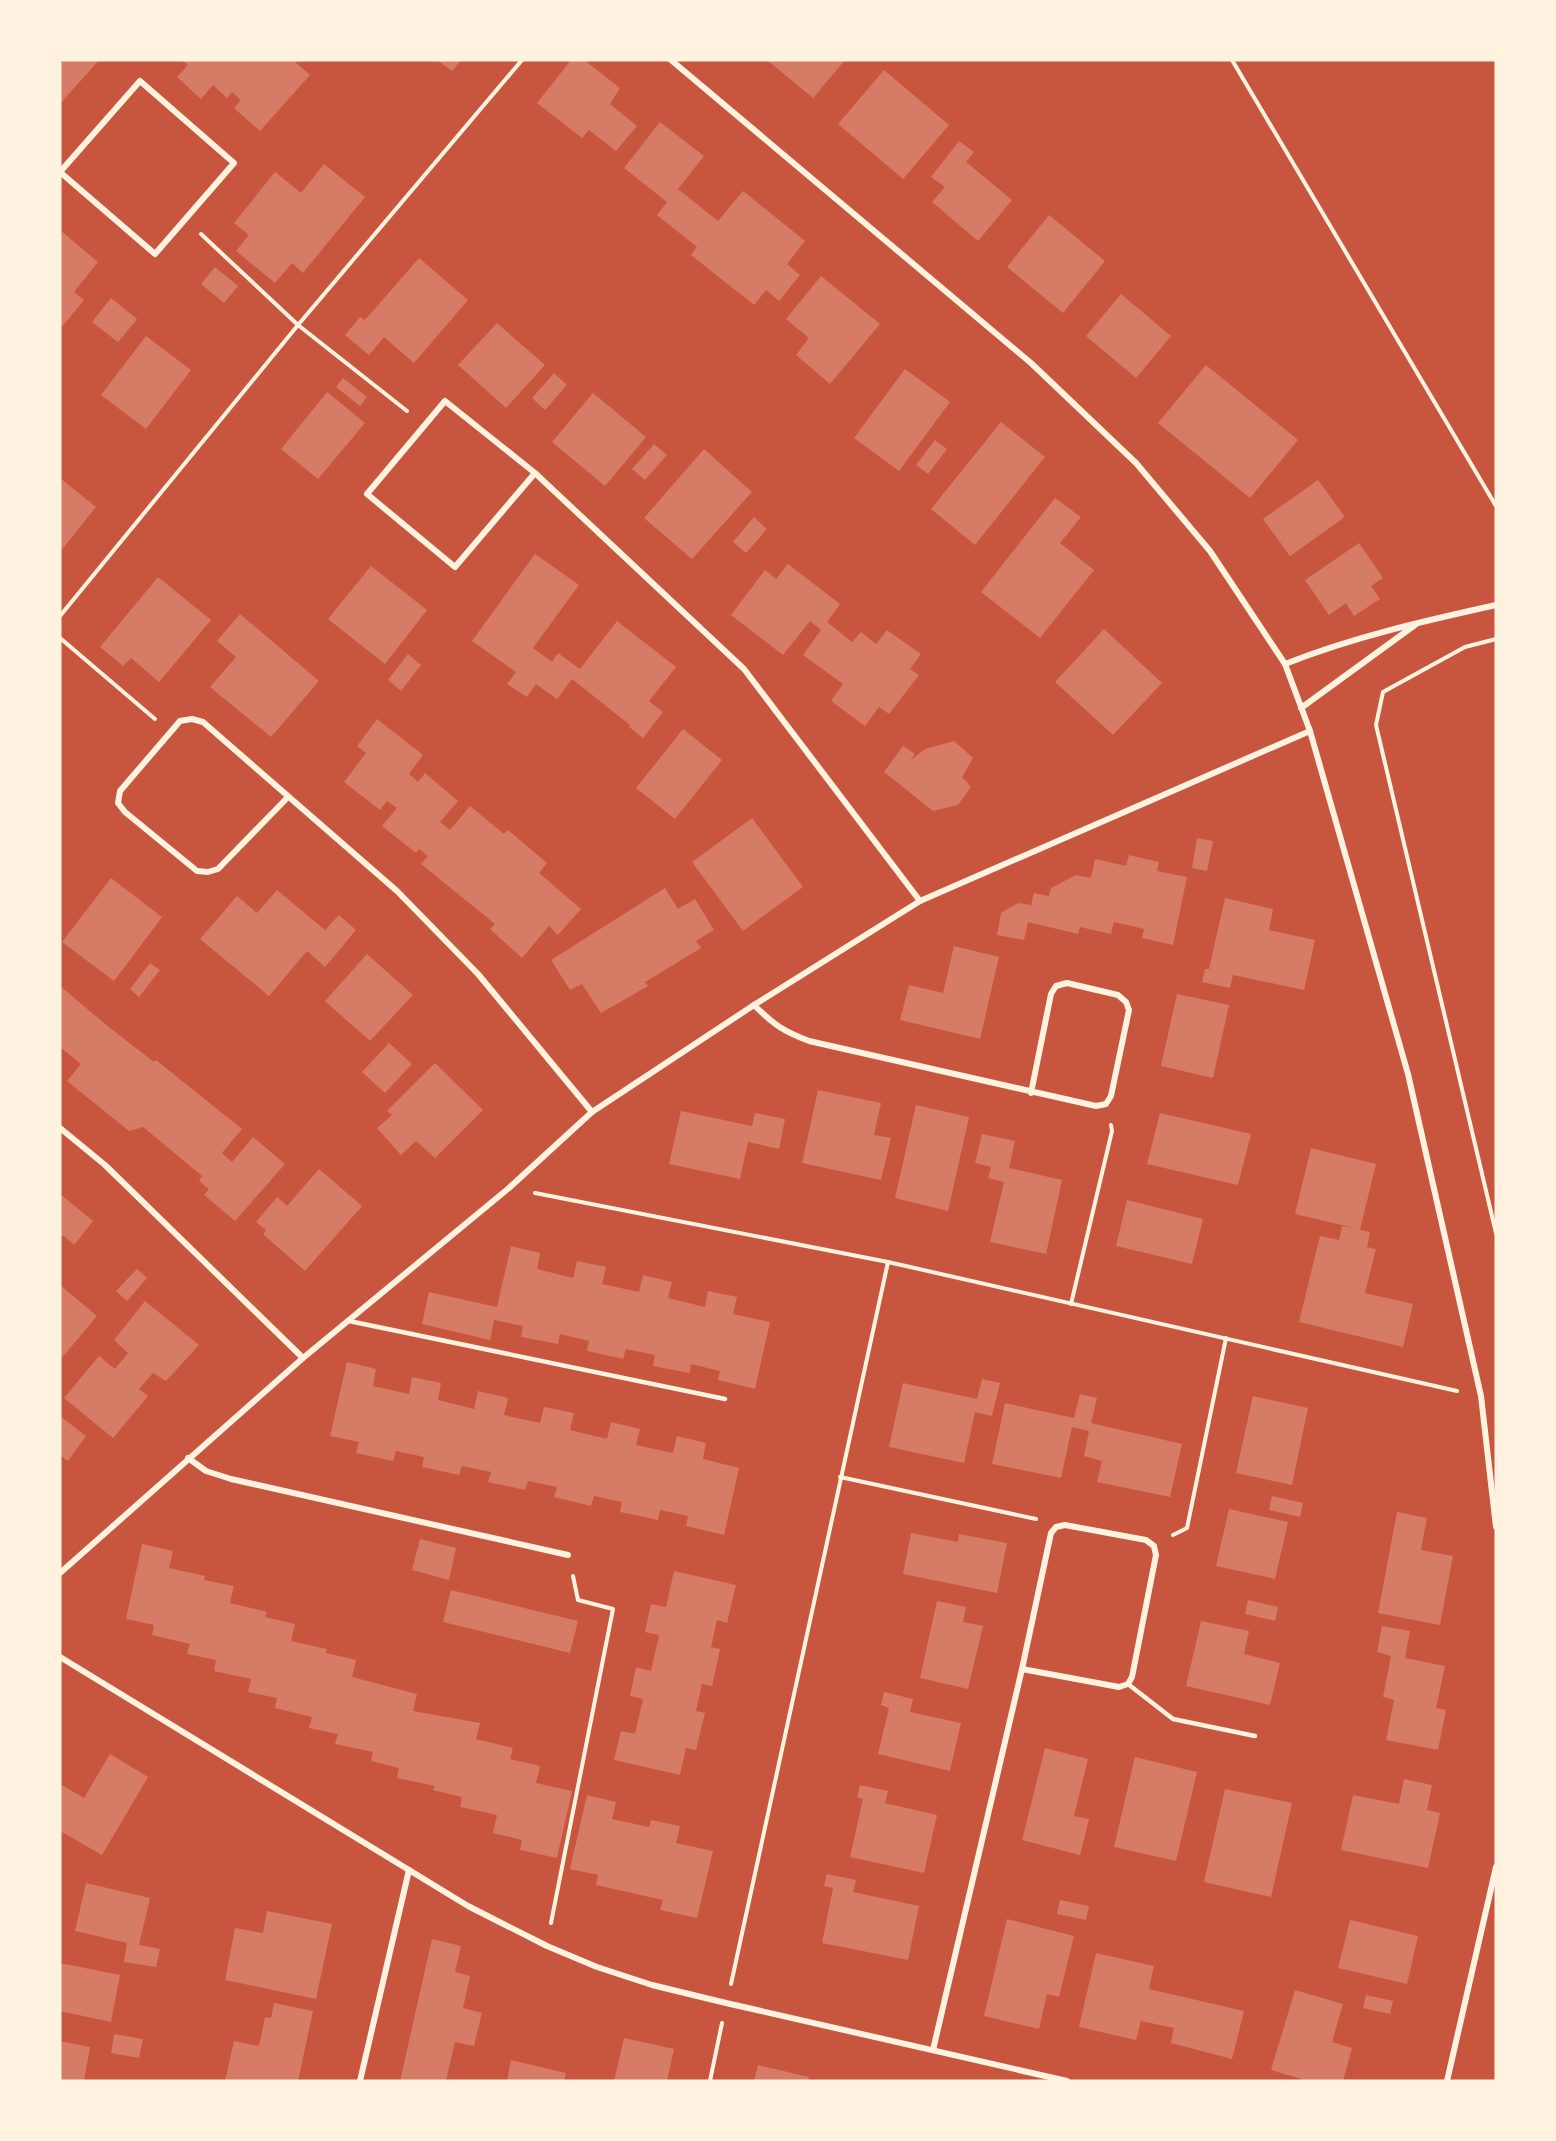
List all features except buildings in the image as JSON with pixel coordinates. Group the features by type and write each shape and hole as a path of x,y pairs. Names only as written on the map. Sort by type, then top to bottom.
{"street":[{"path":"670,60 1031,363 1136,463 1210,551 1285,664 1310,730 1408,1074 1481,1396 1496,1527"},
{"path":"140,81 234,163 155,254 60,172 140,81"},
{"path":"535,473 455,567 367,494 445,401 535,473 744,669 920,900"},
{"path":"1285,664 1330,646 1419,622 1496,605"},
{"path":"1301,708 1419,622"},
{"path":"288,797 218,869 208,872 197,871 125,812 118,803 120,791 180,721 192,719 203,722 397,891 470,965 592,1112"},
{"path":"60,1573 303,1358 509,1188 592,1112 754,1005 920,900 1310,730"},
{"path":"754,1005 774,1025 787,1033 809,1041 1031,1093 1096,1106 1106,1104 1110,1096 1129,1011 1126,1002 1118,995 1067,983 1056,986 1051,994 1031,1093"},
{"path":"60,1128 113,1173 303,1358"},
{"path":"188,1458 206,1471 231,1479 568,1555"},
{"path":"933,2050 1022,1669 1051,1533 1056,1527 1065,1525 1146,1540 1154,1546 1156,1555 1154,1566 1132,1677 1128,1684 1119,1687 1022,1669"},
{"path":"60,1657 468,1906 547,1946 597,1968 652,1985 726,2003 1067,2081"},
{"path":"1447,2081 1496,1867"},
{"path":"360,2081 409,1870"}],"lane":[{"path":"349,1321 725,1399"},
{"path":"1128,1684 1173,1719 1256,1736"}],"path":[{"path":"60,616 298,325 522,60"},
{"path":"1232,60 1496,506"},
{"path":"186,219 298,325 425,425"},
{"path":"60,638 171,733"},
{"path":"1496,639 1465,646 1383,693 1377,725 1496,1233"},
{"path":"1071,1304 1112,1131 1106,1104"},
{"path":"509,1188 888,1262 1481,1396"},
{"path":"710,2081 888,1262"},
{"path":"1154,1546 1186,1528 1226,1338"},
{"path":"840,1477 1041,1520 1056,1527"},
{"path":"547,1946 613,1609 578,1600 568,1555"}]}
